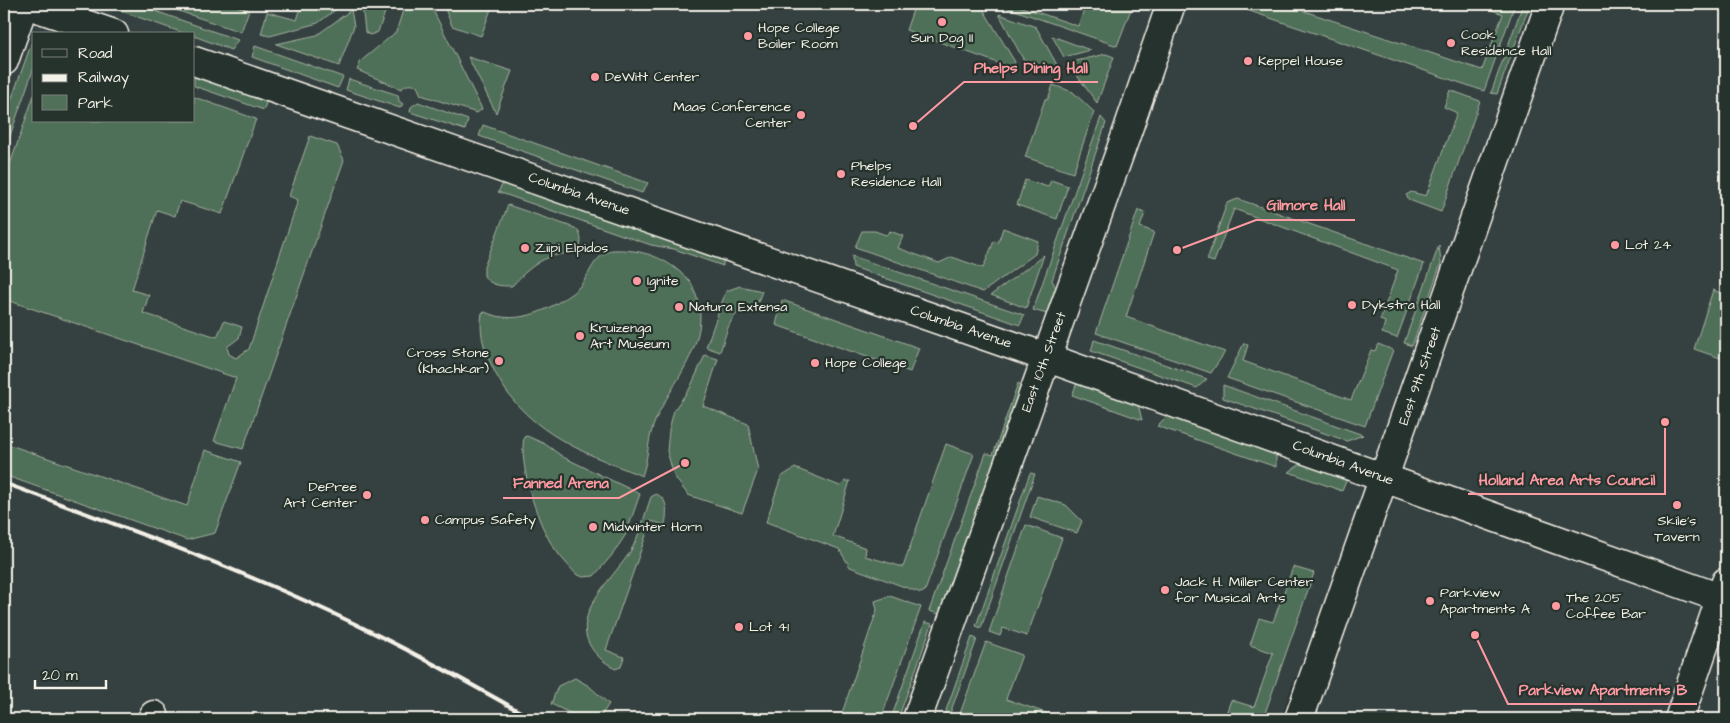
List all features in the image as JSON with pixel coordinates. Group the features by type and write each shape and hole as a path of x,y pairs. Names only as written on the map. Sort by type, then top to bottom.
{"street":[{"path":"4,61 25,4 108,32"},
{"name":"East 10th Street","path":"916,719 1172,4"},
{"name":"East 9th Street","path":"1299,719 1550,4"},
{"name":"Columbia Avenue","path":"195,61 1724,594"},
{"path":"1679,719 1724,594"}],"shaded area":[{"name":"Hope College","path":"4,4 1726,4 1726,719 1299,719 1312,683 1295,677 1281,719 4,719"}],"green space":[{"path":"101,4 135,4 238,40 231,50 195,36 195,32 180,32"},
{"path":"158,4 230,4 249,10 241,32"},
{"path":"302,4 343,4 318,23 270,36 261,34 267,12 297,20"},
{"path":"362,4 388,4 378,32 370,35 365,32"},
{"path":"405,4 430,4 482,109 477,113 421,95 417,86 408,85 401,89 357,70 361,61 396,32"},
{"path":"443,4 493,4 481,36 452,26"},
{"path":"915,4 969,4 983,9 1015,62 1012,68 906,30"},
{"path":"997,4 1013,4 1078,26 1086,4 1133,4 1117,46"},
{"path":"1229,4 1283,4 1482,70 1503,14 1475,4 1515,4 1484,91"},
{"path":"1523,4 1530,4 1497,94 1491,93"},
{"path":"351,10 354,26 339,66 276,44 317,35"},
{"path":"999,14 1036,27 1061,72 1023,59"},
{"path":"1052,36 1090,50 1091,50 1064,57"},
{"path":"32,42 32,73 4,153 4,120"},
{"path":"255,46 343,77 338,88 252,57"},
{"path":"1106,54 1114,57 1097,103 1068,63"},
{"path":"468,57 512,71 496,113"},
{"path":"195,73 267,99 264,110 195,86"},
{"path":"349,79 398,95 399,101 403,104 400,108 346,90"},
{"path":"1053,85 1073,92 1094,112 1073,173 1025,157 1045,99 1048,99"},
{"path":"1450,90 1480,101 1441,212 1409,200 1406,195 1411,192 1426,196 1457,113 1444,107"},
{"path":"195,97 256,119 222,214 180,201 175,216 157,210 132,290 149,295 143,313 217,337 224,321 242,327 239,338 227,347 229,354 236,358 249,349 298,200 289,196 310,136 337,145 344,160 243,449 214,441 236,378 4,299 4,182 32,101 32,122 195,122"},
{"path":"418,102 468,120 465,130 410,112 411,107"},
{"path":"1101,117 1106,123 1052,280 1056,288 1047,314 1033,310"},
{"path":"483,125 648,183 642,193 479,136"},
{"path":"1025,180 1048,187 1051,180 1068,186 1057,219 1017,205"},
{"path":"507,183 723,259 723,266 674,249 651,245 498,192 502,185"},
{"path":"1238,199 1424,264 1397,338 1382,333 1385,322 1380,320 1398,270 1234,209 1214,262 1207,260 1227,203"},
{"path":"508,205 575,228 579,232 580,247 539,262 524,273 512,286 493,284 484,276 484,267"},
{"path":"1138,210 1145,213 1140,227 1154,232 1126,317 1225,352 1211,373 1096,333"},
{"path":"1003,228 1038,241 1035,254 983,292 855,247 862,231 875,231 886,235 890,231 903,236 898,248 939,263 952,257 983,268 994,241 998,243"},
{"path":"1439,245 1441,263 1412,346 1404,343"},
{"path":"612,250 648,254 671,265 691,283 700,312 695,344 655,421 642,476 573,446 553,435 534,421 517,405 502,385 490,362 481,332 482,313 505,317 525,316 544,310 562,300 580,286 600,257"},
{"path":"1044,255 1026,308 991,295"},
{"path":"852,256 1024,315 1020,325 853,267"},
{"path":"740,286 762,291 758,302 735,315 720,352 706,347 726,291"},
{"path":"1713,290 1726,295 1726,360 1694,349"},
{"path":"782,300 919,348 910,372 776,325"},
{"path":"1094,340 1207,379 1197,388 1091,351"},
{"path":"1244,343 1248,345 1243,361 1351,400 1371,350 1375,351 1378,344 1393,350 1365,426 1227,378"},
{"path":"705,355 718,359 703,406 748,424 758,470 742,513 688,495 674,476 667,451 669,430 674,410 690,388"},
{"path":"1018,383 1023,386 942,615 929,611 986,453 993,455"},
{"path":"1077,383 1138,404 1142,420 1072,395"},
{"path":"1223,385 1363,435 1347,441 1223,398"},
{"path":"1167,416 1276,454 1276,467 1157,426"},
{"path":"527,436 545,444 563,457 640,494 626,534 613,554 594,576 583,577 576,574 556,550 546,534 532,500 526,473 523,447 524,437"},
{"path":"4,443 187,506 205,450 241,462 215,533 187,540 4,475"},
{"path":"946,444 974,454 925,591 921,593 850,567 839,549 766,522 781,477 795,468 840,486 845,481 850,481 833,536 866,548 865,556 903,567"},
{"path":"1302,463 1347,479 1342,491 1289,472"},
{"path":"1030,473 1035,474 981,628 976,626"},
{"path":"656,494 665,503 665,525 651,521 606,650 624,657 621,667 615,669 600,658 589,644 585,630 587,616 601,589 630,552 651,497"},
{"path":"1037,496 1066,505 1082,521 1077,533 1030,517"},
{"path":"1026,525 1062,538 1027,636 1003,628 1000,636 989,632"},
{"path":"1293,567 1314,573 1263,719 1224,719 1231,700 1254,707 1273,653 1250,645 1259,618 1273,622"},
{"path":"890,596 921,607 881,719 840,719 877,610 875,601"},
{"path":"925,622 932,624 898,719 891,719"},
{"path":"972,637 977,639 948,719 943,719"},
{"path":"986,642 1022,655 1006,699 1063,719 958,719"},
{"path":"575,678 589,686 609,704 599,719 574,719 574,715 551,704 558,686"}],"railway":[{"path":"4,483 169,545 292,595 409,651 533,719"}],"place":[{"name":"Sun Dog II","path":"942,22"},
{"name":"Hope College Boiler Room","path":"748,36"},
{"name":"Cook Residence Hall","path":"1451,43"},
{"name":"Keppel House","path":"1248,61"},
{"name":"DeWitt Center","path":"595,77"},
{"name":"Maas Conference Center","path":"801,115"},
{"name":"Phelps Dining Hall","path":"913,126"},
{"name":"Phelps Residence Hall","path":"841,174"},
{"name":"Lot 24","path":"1615,245"},
{"name":"Ziipi Elpidos","path":"525,248"},
{"name":"Gilmore Hall","path":"1177,250"},
{"name":"Ignite","path":"637,281"},
{"name":"Dykstra Hall","path":"1352,305"},
{"name":"Natura Extensa","path":"679,307"},
{"name":"Kruizenga Art Museum","path":"580,336"},
{"name":"Cross Stone (Khachkar)","path":"499,361"},
{"name":"Hope College","path":"815,363"},
{"name":"Holland Area Arts Council","path":"1665,422"},
{"name":"Fanned Arena","path":"685,463"},
{"name":"DePree Art Center","path":"367,495"},
{"name":"Skile’s Tavern","path":"1677,505"},
{"name":"Campus Safety","path":"425,520"},
{"name":"Midwinter Horn","path":"593,527"},
{"name":"Jack H. Miller Center for Musical Arts","path":"1165,590"},
{"name":"Parkview Apartments A","path":"1430,601"},
{"name":"The 205 Coffee Bar","path":"1556,606"},
{"name":"Lot 41","path":"739,627"},
{"name":"Parkview Apartments B","path":"1475,635"}]}
